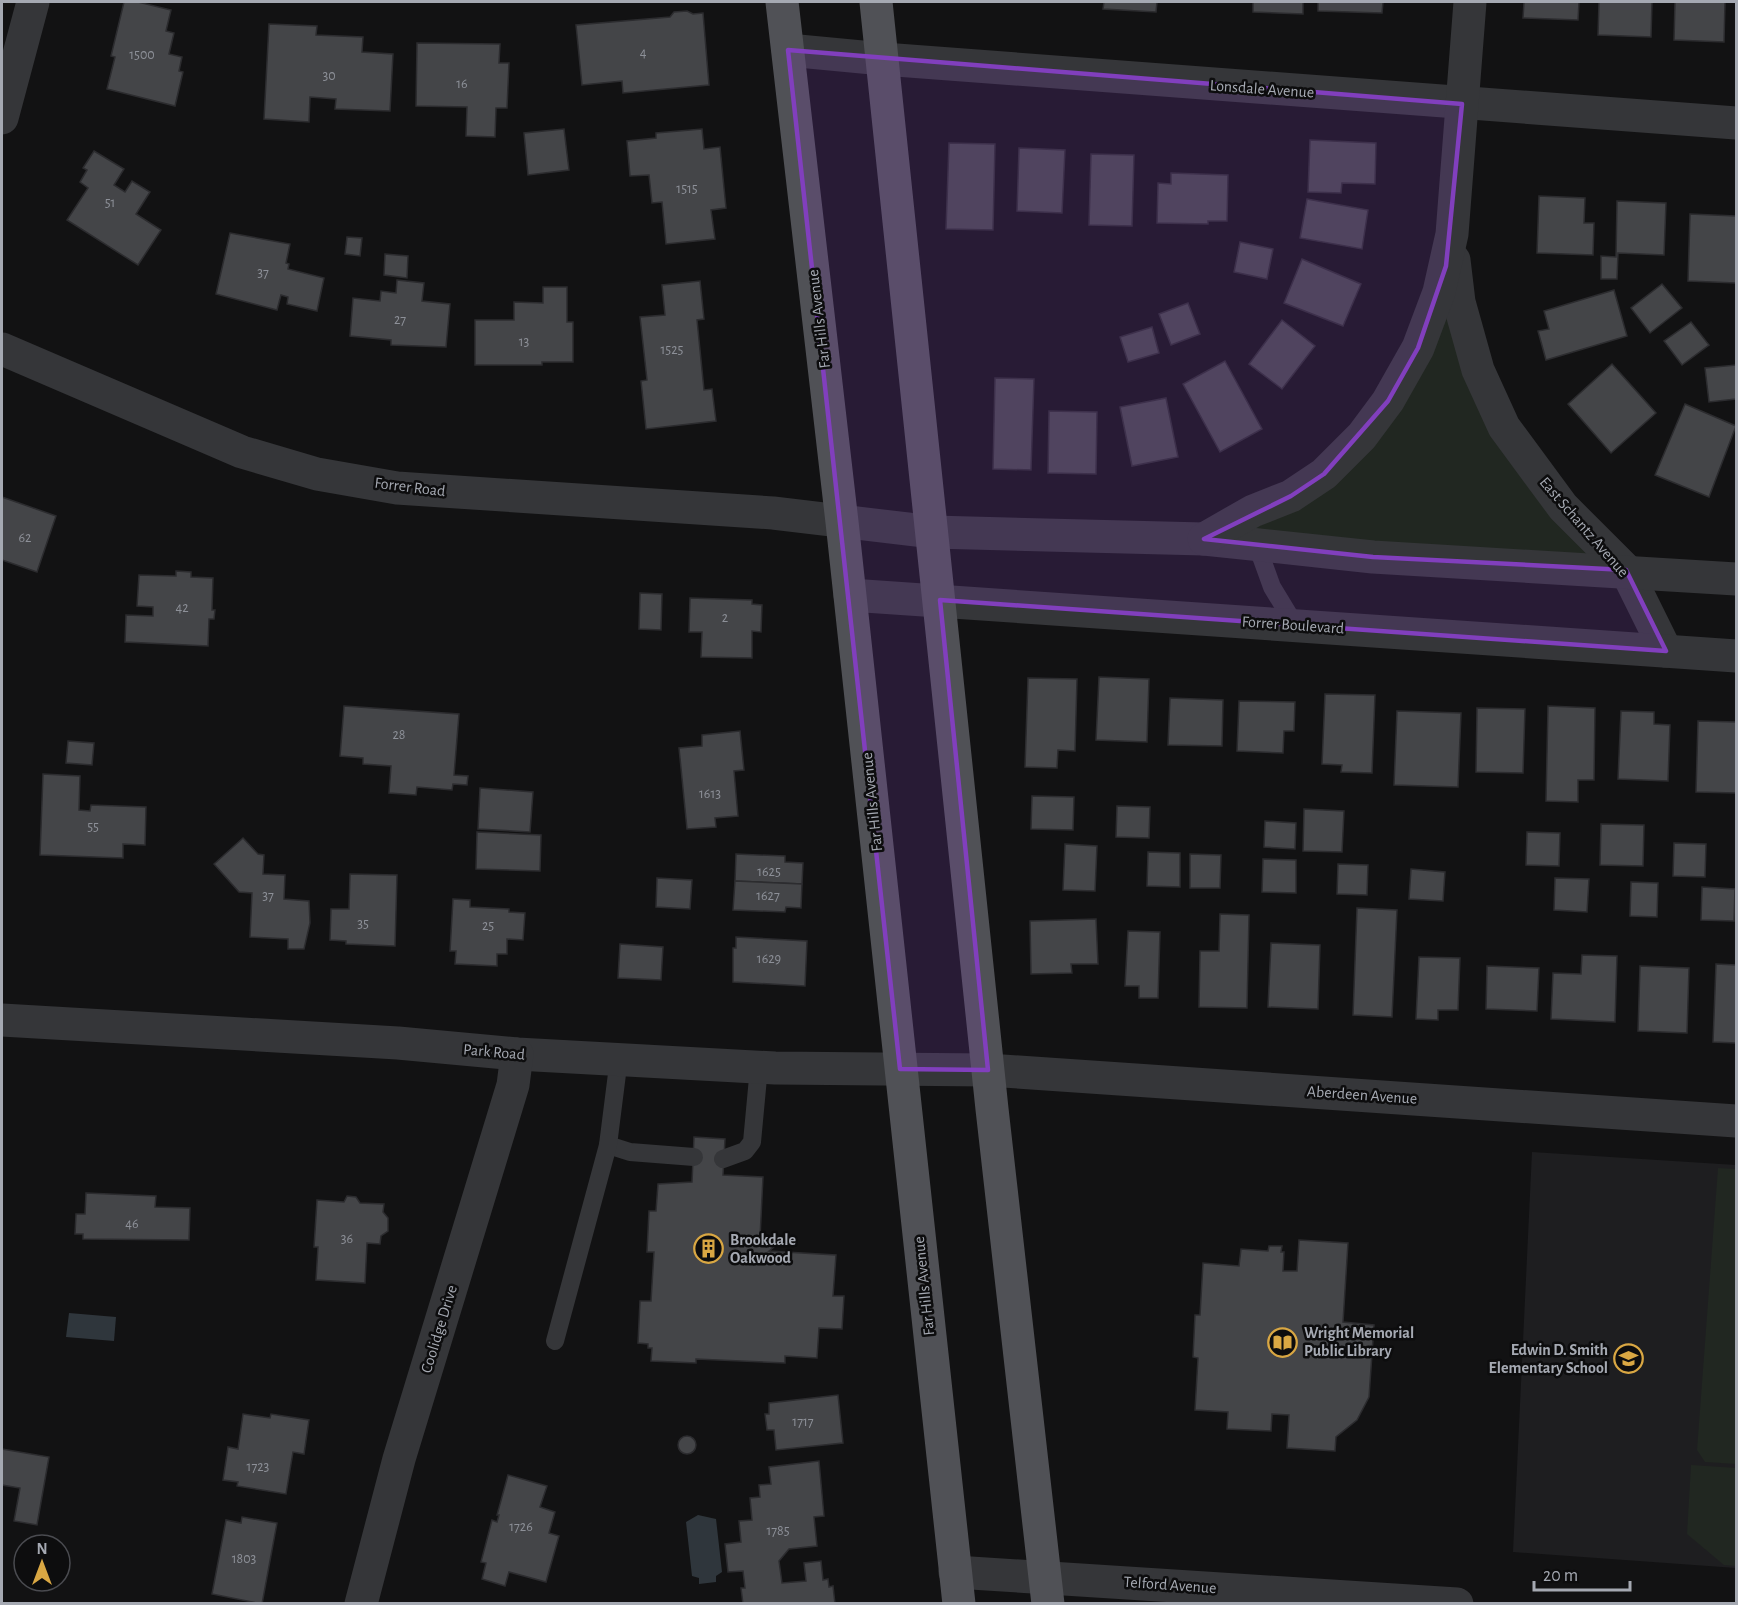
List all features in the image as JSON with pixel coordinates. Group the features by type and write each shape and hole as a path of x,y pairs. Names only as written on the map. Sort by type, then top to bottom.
{"main road":[{"name":"Far Hills Avenue","path":"782,2 842,522 959,1604"},
{"path":"876,2 988,1070 1047,1590"}],"street":[{"path":"2,118 33,2"},
{"name":"East Schantz Avenue","path":"1204,539 1253,511 1292,496 1324,474 1362,436 1388,401 1418,348 1439,292 1452,234 1470,2"},
{"name":"Lonsdale Avenue","path":"788,50 1462,104 1737,123"},
{"name":"East Schantz Avenue","path":"1452,234 1459,302 1478,370 1504,427 1563,507 1626,570 1666,651"},
{"name":"Forrer Road","path":"2,349 218,443 316,474 397,488 773,513 933,532"},
{"path":"933,532 1204,539 1373,557 1626,570 1737,579"},
{"name":"Forrer Boulevard","path":"850,595 1737,656"},
{"name":"Park Road","path":"2,1020 399,1043 517,1054 759,1067 988,1070"},
{"name":"Coolidge Drive","path":"360,1604 399,1459 513,1085 517,1054"},
{"name":"Aberdeen Avenue","path":"988,1070 1737,1121"},
{"name":"Telford Avenue","path":"955,1572 1047,1590 1457,1604"}],"lane":[{"path":"1253,511 1255,544 1272,587 1295,625"},
{"path":"555,1341 608,1145 619,1058"},
{"path":"723,1159 745,1151 752,1142 759,1067"},
{"path":"608,1145 630,1152 694,1157"}],"highlighted area":[{"path":"788,50 1462,104 1446,266 1418,348 1388,401 1324,474 1291,496 1204,539 1373,557 1626,570 1666,651 940,600 988,1070 900,1069"}],"shaded area":[{"path":"1439,292 1478,370 1626,570 1255,544 1253,511 1324,474"},
{"name":"Edwin D. Smith Elementary School","path":"1532,1152 1736,1165 1736,1568 1513,1552"},
{"path":"1718,1168 1736,1169 1736,1464 1705,1462 1697,1450"},
{"path":"69,1313 116,1317 114,1341 66,1337"},
{"path":"1691,1465 1736,1468 1736,1566 1724,1565 1687,1534"},
{"path":"698,1515 716,1519 722,1572 716,1576 716,1582 699,1584 699,1578 692,1576 686,1522"}],"building":[{"path":"124,2 138,2 171,10 166,31 174,33 169,54 182,57 179,71 183,72 175,106 107,89 115,57 111,56"},
{"path":"1104,2 1157,2 1156,12 1103,9"},
{"path":"1253,2 1303,2 1303,14 1253,12"},
{"path":"1318,2 1383,2 1382,13 1318,11"},
{"path":"1524,2 1579,2 1578,20 1523,18"},
{"path":"1599,2 1652,2 1651,37 1598,35"},
{"path":"1675,2 1725,2 1724,42 1674,40"},
{"path":"687,11 693,14 703,13 709,85 623,93 622,81 582,85 576,25 670,17 674,12"},
{"path":"269,24 317,26 316,35 363,37 362,52 393,54 390,111 335,109 336,99 310,97 309,122 264,119"},
{"path":"417,43 500,44 499,63 509,63 507,108 496,108 495,137 466,136 467,107 416,106"},
{"path":"564,129 569,170 528,175 524,133"},
{"path":"702,129 704,149 720,147 726,208 711,210 715,239 666,244 662,202 652,203 649,175 630,176 627,141 656,138 656,133"},
{"path":"1310,140 1376,143 1375,184 1342,183 1341,193 1308,192"},
{"path":"949,143 995,144 993,230 946,229"},
{"path":"1019,148 1065,150 1062,213 1017,211"},
{"path":"94,151 124,169 114,185 125,192 132,181 150,192 136,214 161,230 138,265 67,220 88,188 80,182 87,170 83,168"},
{"path":"1091,154 1134,155 1132,226 1089,225"},
{"path":"1171,173 1228,175 1227,221 1208,221 1208,224 1157,223 1158,183 1171,184"},
{"path":"1539,196 1585,198 1584,223 1594,223 1593,255 1537,253"},
{"path":"1307,199 1368,210 1362,249 1300,238"},
{"path":"1617,201 1666,203 1664,255 1618,253 1617,279 1601,279 1601,256 1616,257"},
{"path":"1690,214 1736,216 1736,283 1688,281"},
{"path":"230,233 290,244 286,263 289,264 288,269 324,278 317,311 287,304 288,297 281,295 277,310 216,294"},
{"path":"347,237 362,238 360,256 345,254"},
{"path":"1240,242 1273,249 1267,279 1234,272"},
{"path":"385,254 408,256 407,278 384,275"},
{"path":"1302,259 1361,284 1343,326 1284,303"},
{"path":"397,280 424,283 422,301 450,304 446,347 391,345 391,340 350,336 353,298 380,301 381,291 396,293"},
{"path":"700,281 704,319 697,320 704,390 712,389 716,421 646,429 641,381 647,380 640,317 665,315 662,285"},
{"path":"1662,284 1682,308 1650,333 1631,308"},
{"path":"543,287 567,287 567,322 573,322 573,362 542,362 542,365 475,365 475,320 514,320 514,302 543,303"},
{"path":"1614,290 1627,336 1546,360 1538,331 1549,329 1544,311"},
{"path":"1188,303 1200,334 1171,345 1159,314"},
{"path":"1282,320 1315,346 1282,389 1249,364"},
{"path":"1691,322 1709,345 1682,365 1664,341"},
{"path":"1152,327 1159,353 1128,362 1120,337"},
{"path":"1225,361 1262,429 1220,452 1183,384"},
{"path":"1612,364 1656,413 1611,453 1568,404"},
{"path":"1736,365 1736,399 1709,402 1705,368"},
{"path":"995,378 1034,379 1031,470 993,469"},
{"path":"1166,398 1178,457 1132,466 1120,407"},
{"path":"1685,404 1736,426 1709,497 1655,475"},
{"path":"1049,411 1097,412 1096,474 1048,473"},
{"path":"2,497 56,516 37,572 2,560"},
{"path":"176,571 191,572 191,577 213,578 212,610 215,610 214,619 209,619 208,646 125,642 126,615 153,616 153,607 137,606 139,575 176,576"},
{"path":"640,593 662,594 661,630 639,629"},
{"path":"690,598 752,600 752,604 762,605 761,632 752,631 752,658 701,657 702,632 689,632"},
{"path":"1099,677 1149,679 1147,742 1096,740"},
{"path":"1028,678 1077,679 1075,751 1058,750 1057,768 1025,767"},
{"path":"1325,694 1375,695 1372,773 1341,772 1342,765 1322,764"},
{"path":"1170,698 1223,700 1222,746 1168,745"},
{"path":"1239,701 1295,702 1294,731 1284,731 1283,753 1237,751"},
{"path":"344,706 459,714 454,775 468,776 467,785 453,784 452,790 417,787 416,795 389,793 391,766 363,764 363,758 340,756"},
{"path":"1548,706 1595,708 1594,780 1578,780 1578,802 1546,801"},
{"path":"1477,708 1525,709 1523,773 1476,772"},
{"path":"1397,711 1461,713 1458,787 1394,785"},
{"path":"1621,711 1654,712 1654,724 1670,725 1668,781 1618,779"},
{"path":"1698,721 1736,722 1736,793 1696,792"},
{"path":"740,731 744,770 734,771 738,816 715,818 716,827 687,829 679,748 702,746 702,735"},
{"path":"68,741 94,743 92,765 66,763"},
{"path":"43,774 80,776 79,810 90,811 91,805 146,807 145,845 123,844 123,858 40,855"},
{"path":"480,788 533,792 530,832 478,829"},
{"path":"1032,796 1074,797 1073,830 1031,829"},
{"path":"1117,806 1150,807 1149,838 1116,837"},
{"path":"1304,809 1344,811 1342,852 1303,851"},
{"path":"1265,821 1296,823 1295,849 1264,847"},
{"path":"1601,824 1644,825 1643,866 1600,865"},
{"path":"477,832 541,835 540,871 476,869"},
{"path":"1527,832 1560,833 1559,866 1526,865"},
{"path":"243,838 258,854 264,855 263,874 285,875 284,899 309,901 310,923 304,949 288,949 288,939 250,937 252,893 239,892 214,864"},
{"path":"1674,843 1706,844 1705,877 1673,876"},
{"path":"1065,844 1097,846 1095,891 1063,890"},
{"path":"1148,852 1180,853 1180,887 1147,886"},
{"path":"736,854 785,856 785,862 803,863 802,884 735,881"},
{"path":"1190,854 1221,855 1220,888 1190,888"},
{"path":"1263,859 1296,860 1296,893 1262,892"},
{"path":"1338,864 1368,865 1367,895 1337,894"},
{"path":"1411,869 1445,872 1443,901 1409,899"},
{"path":"350,874 397,875 395,946 346,944 346,941 330,940 331,909 349,909"},
{"path":"657,878 692,880 690,909 656,907"},
{"path":"1555,878 1589,879 1587,912 1554,910"},
{"path":"735,881 802,884 801,908 786,907 785,912 733,910"},
{"path":"1631,882 1658,883 1657,917 1630,916"},
{"path":"1702,887 1735,889 1734,921 1701,920"},
{"path":"453,899 470,900 470,907 509,909 509,912 525,913 523,940 507,939 507,954 497,954 497,966 455,964 456,951 450,951"},
{"path":"1357,908 1397,910 1392,1017 1353,1015"},
{"path":"1220,914 1249,915 1247,1008 1199,1007 1200,951 1219,951"},
{"path":"1096,919 1098,964 1071,964 1072,973 1031,974 1030,921"},
{"path":"1128,931 1160,932 1158,998 1139,998 1139,986 1125,986"},
{"path":"736,937 807,941 805,986 733,982 733,948 736,948"},
{"path":"1271,943 1320,945 1318,1009 1268,1007"},
{"path":"620,944 663,947 661,980 618,978"},
{"path":"1582,955 1617,956 1615,1022 1551,1019 1553,973 1581,974"},
{"path":"1419,957 1460,958 1458,1010 1438,1010 1438,1020 1416,1019"},
{"path":"1716,964 1736,965 1736,1043 1713,1042"},
{"path":"1487,966 1539,968 1537,1011 1486,1009"},
{"path":"1640,966 1689,968 1687,1033 1638,1031"},
{"name":"Brookdale Oakwood","path":"694,1137 725,1139 723,1175 763,1177 760,1238 764,1236 774,1247 769,1251 836,1255 833,1296 844,1296 842,1329 819,1328 817,1358 785,1356 785,1363 696,1359 696,1363 651,1361 652,1348 648,1348 648,1344 638,1343 640,1301 651,1301 654,1252 647,1252 649,1211 656,1211 658,1184 692,1182"},
{"path":"86,1193 156,1196 155,1207 190,1208 189,1240 83,1239 83,1234 75,1234 76,1214 85,1214"},
{"path":"347,1196 356,1197 360,1203 384,1204 383,1212 388,1218 388,1231 381,1236 380,1244 367,1243 365,1283 316,1280 318,1247 314,1247 317,1200 344,1202"},
{"name":"Wright Memorial Public Library","path":"1299,1240 1348,1243 1343,1322 1374,1325 1369,1397 1357,1420 1336,1437 1335,1451 1287,1448 1289,1415 1272,1414 1271,1431 1227,1429 1228,1412 1195,1410 1198,1358 1193,1357 1195,1315 1200,1315 1203,1263 1239,1266 1241,1249 1268,1251 1269,1246 1282,1246 1283,1271 1297,1271"},
{"path":"838,1395 843,1443 776,1450 774,1430 767,1430 765,1414 769,1414 769,1403"},
{"path":"243,1414 270,1418 271,1414 309,1420 304,1454 293,1452 286,1494 237,1486 238,1482 223,1480 228,1447 238,1449"},
{"path":"687,1436 693,1439 696,1445 693,1451 687,1454 681,1451 678,1445 681,1439"},
{"path":"2,1449 49,1457 37,1525 14,1521 20,1488 2,1485"},
{"path":"819,1461 824,1516 814,1517 817,1546 789,1549 779,1561 782,1583 806,1581 804,1563 821,1561 823,1580 828,1579 829,1587 833,1586 835,1604 743,1604 741,1588 745,1588 743,1571 728,1572 725,1544 741,1542 739,1521 752,1520 750,1498 760,1497 759,1485 771,1484 769,1467"},
{"path":"508,1475 547,1486 540,1507 555,1512 549,1533 559,1536 546,1582 509,1572 505,1586 482,1579 486,1563 481,1562 492,1520 497,1522"},
{"path":"242,1517 277,1523 262,1604 212,1594 226,1520 241,1523"}],"place":[{"name":"Brookdale Oakwood","path":"709,1249"},
{"name":"Wright Memorial Public Library","path":"1283,1342"},
{"name":"Edwin D. Smith Elementary School","path":"1629,1359"}]}
